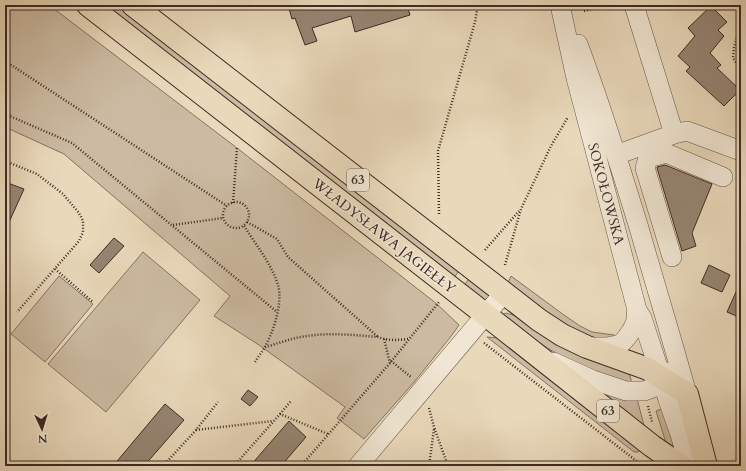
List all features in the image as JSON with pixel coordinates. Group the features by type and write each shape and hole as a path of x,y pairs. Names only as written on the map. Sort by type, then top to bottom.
{"main road":[{"name":"WŁADYSŁAWA JAGIEŁŁY","path":"88,5 652,446 681,466"},
{"name":"WŁADYSŁAWA JAGIEŁŁY","path":"133,5 539,320 562,335 587,347 648,369 687,394"},
{"name":"SOKOŁOWSKA","path":"687,394 706,466"}],"street":[{"name":"SOKOŁOWSKA","path":"560,5 576,78 637,310 642,318 689,466"},
{"name":"SOKOŁOWSKA","path":"564,5 616,155 687,394"},
{"path":"634,5 674,134"},
{"path":"672,256 645,168 652,150 674,134 687,131 741,151"},
{"path":"616,155 652,150 666,153 723,177"},
{"path":"358,466 504,293"},
{"name":"WŁADYSŁAWA JAGIEŁŁY","path":"587,347 611,347 622,343 631,330 635,321 637,310"},
{"path":"535,354 593,380 626,391 644,391 655,387 669,371 676,353"}],"path":[{"path":"439,214 438,151 475,22 478,5"},
{"path":"584,12 608,5"},
{"path":"735,5 741,11"},
{"path":"741,21 733,58 741,70"},
{"path":"5,49 9,59 5,68"},
{"path":"8,63 227,206"},
{"path":"5,94 10,116"},
{"path":"5,114 72,143 277,312"},
{"path":"505,265 521,209 551,146 569,116"},
{"path":"233,203 237,148"},
{"path":"5,161 37,174 63,194 79,213 83,221 83,232 79,241 17,312"},
{"path":"233,203 241,203 247,208 249,216 247,222 240,228 231,228 225,222 223,214 225,209 233,203"},
{"path":"485,250 521,209"},
{"path":"172,225 224,218"},
{"path":"247,222 277,238 288,257 378,337"},
{"path":"244,226 271,269 278,285 279,299 271,333 265,347 255,362"},
{"path":"55,269 93,302"},
{"path":"301,466 441,300"},
{"path":"265,347 301,337 339,334 378,337 390,340 409,339"},
{"path":"384,339 390,362 415,381"},
{"path":"480,340 643,466"},
{"path":"234,466 291,401"},
{"path":"162,466 196,430 218,402"},
{"path":"646,402 653,425"},
{"path":"428,405 448,466"},
{"path":"280,414 328,434"},
{"path":"196,430 273,421"},
{"path":"429,466 434,427"}],"shaded area":[{"path":"5,5 49,5 237,148 437,304 459,325 415,381 364,439 337,418 345,407 259,345 214,316 230,296 64,154 5,127"},
{"path":"101,5 120,5 459,271 453,279"},
{"path":"143,252 200,300 106,412 48,364"},
{"path":"59,276 93,304 45,362 11,334"},
{"path":"511,276 580,326 592,332 614,335 614,338 603,341 576,333 507,285"},
{"path":"469,279 490,295 491,299 485,302 464,285"},
{"path":"506,313 520,317 581,356 629,373 632,383 589,369 559,355 531,337 502,315"},
{"path":"487,337 498,338 642,449 638,452 634,452"},
{"path":"599,390 637,399 644,425"},
{"path":"662,409 674,447 673,448 666,443 656,411"}],"building":[{"path":"288,5 407,5 410,15 355,32 351,16 312,28 317,41 305,45 295,18 292,19"},
{"path":"711,6 727,22 718,30 724,36 710,53 721,65 717,68 740,90 724,106 686,71 690,67 678,56 695,36 688,28"},
{"path":"665,165 712,184 692,233 696,246 682,251 657,168"},
{"path":"5,182 24,189 5,231"},
{"path":"114,238 124,246 99,273 90,265"},
{"path":"709,265 730,275 722,292 701,283"},
{"path":"741,281 741,318 727,312"},
{"path":"248,390 258,397 250,406 241,399"},
{"path":"165,404 184,420 144,466 113,466"},
{"path":"289,421 306,437 281,466 250,466"}]}
